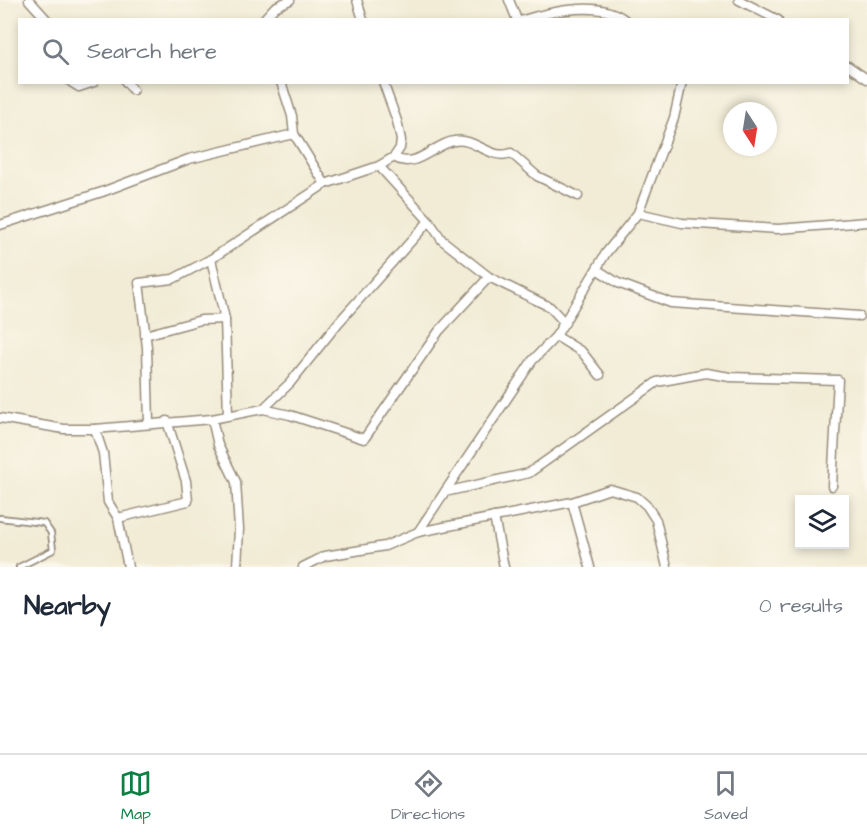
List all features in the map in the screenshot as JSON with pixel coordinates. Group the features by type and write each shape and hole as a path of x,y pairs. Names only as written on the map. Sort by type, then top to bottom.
{"street":[{"path":"29,0 45,18"},
{"path":"265,18 275,7 290,0"},
{"path":"357,0 362,18"},
{"path":"509,0 516,18"},
{"path":"739,0 774,18"},
{"path":"530,18 543,14 599,7 617,12 623,18"},
{"path":"849,67 867,78"},
{"path":"74,84 79,87 88,84"},
{"path":"128,84 134,90"},
{"path":"282,84 292,116 294,134 325,184"},
{"path":"149,423 145,335 139,283 172,279 211,259 325,184 379,166 394,157 400,148 400,141 397,121 384,84"},
{"path":"418,532 532,361 565,323 606,253 639,213 674,118 682,84"},
{"path":"0,225 102,192 189,159 294,134"},
{"path":"394,157 401,162 409,162 448,142 464,139 494,154 504,156 511,153 537,176 578,196"},
{"path":"379,166 429,221 442,240 489,277 550,307 565,323"},
{"path":"639,213 682,223 778,229 867,222"},
{"path":"263,409 290,383 339,322 429,221"},
{"path":"211,259 225,319 228,415"},
{"path":"598,270 618,283 671,303 859,316"},
{"path":"0,418 64,429 95,429 167,421 212,419 263,409 290,415 359,439 368,437 440,331 489,277"},
{"path":"145,335 201,320 225,319"},
{"path":"556,336 582,352 600,375"},
{"path":"445,492 530,473 657,382 706,372 730,377 838,380 832,486"},
{"path":"212,419 218,445 236,482 239,519 237,567"},
{"path":"118,518 188,501 186,481 167,421"},
{"path":"95,429 103,453 108,502 118,518 128,567"},
{"path":"308,566 326,556 385,546 418,532 572,502 610,489 637,497 656,520 668,567"},
{"path":"572,502 590,567"},
{"path":"494,517 504,567"}],"lane":[{"path":"0,518 44,523 49,527 53,550 50,554 19,567"}]}
